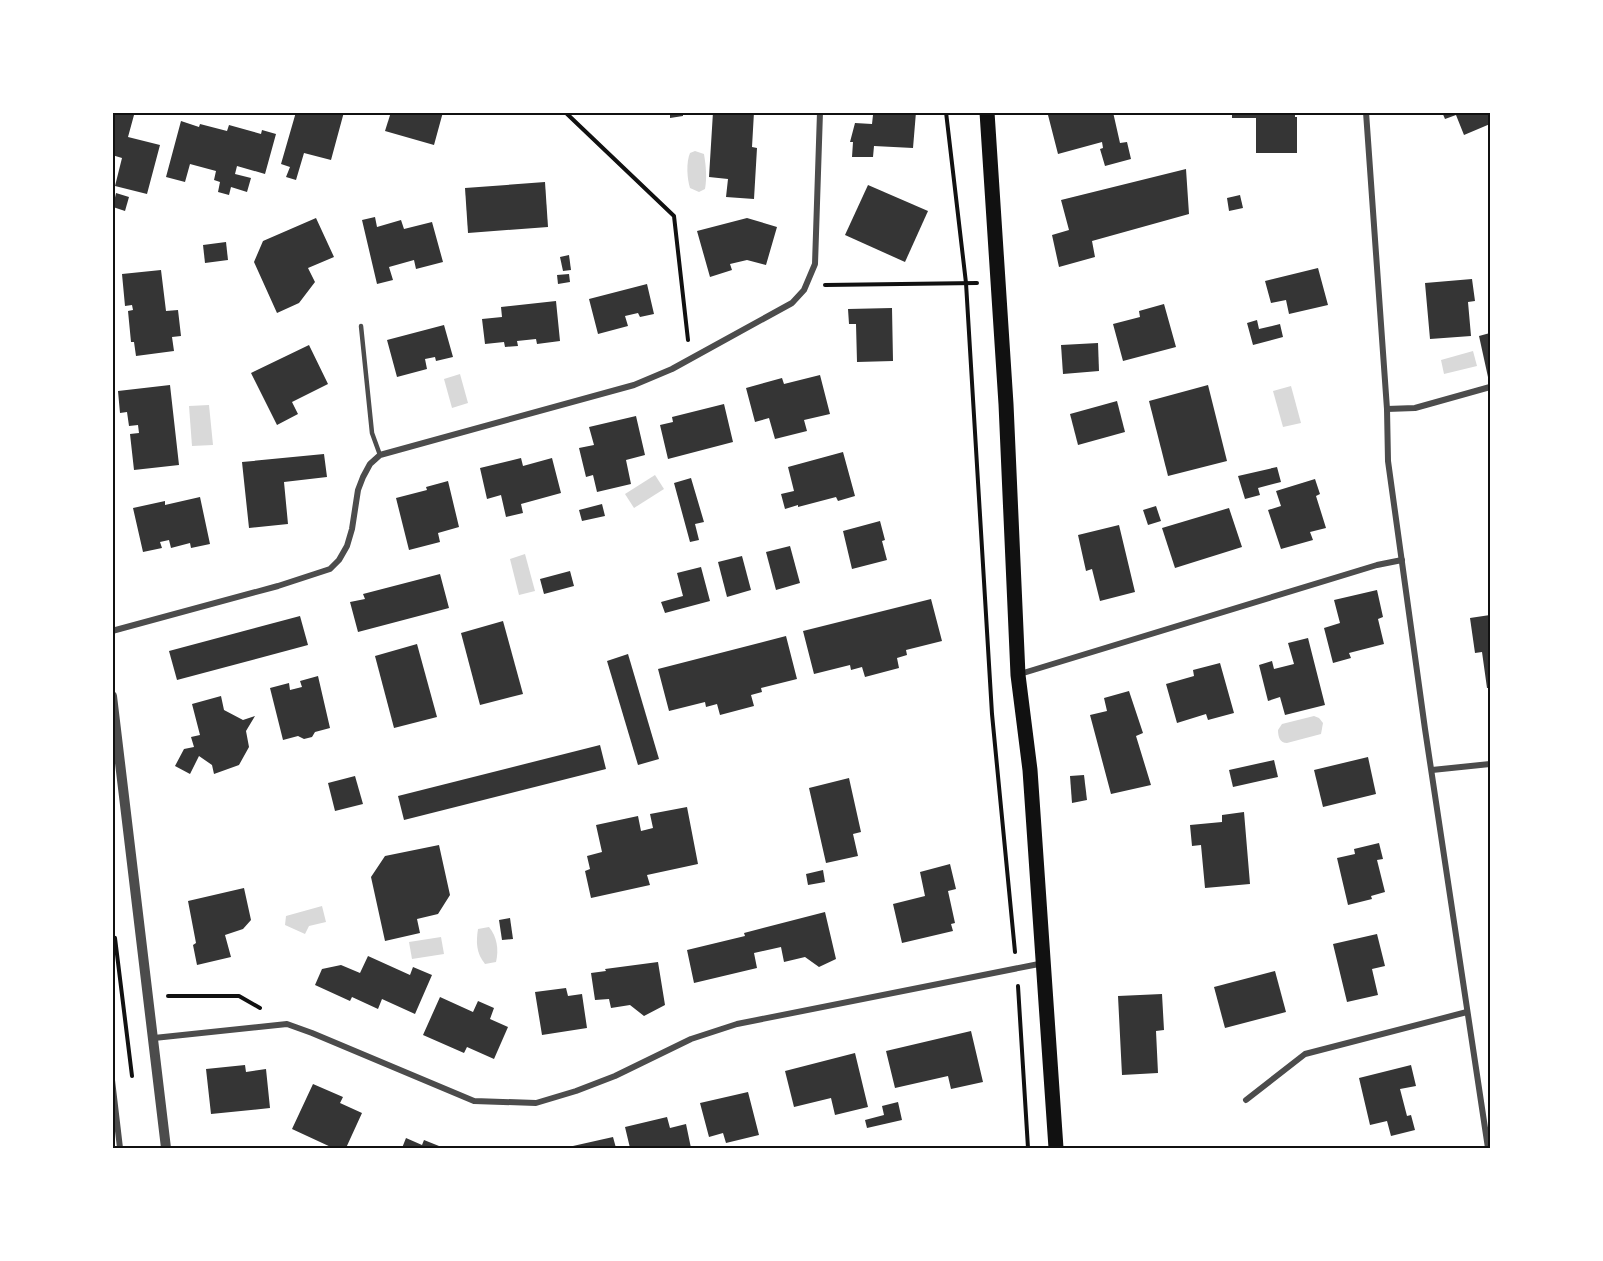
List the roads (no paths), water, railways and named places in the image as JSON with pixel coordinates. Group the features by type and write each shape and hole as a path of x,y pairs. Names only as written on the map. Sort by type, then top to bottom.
{"main road":[{"path":"987,112 1006,404 1018,675 1030,770 1056,1149"}],"street":[{"path":"112,631 278,586 330,569 339,560 347,546 358,490 363,477 370,464 380,455 634,386 690,359 792,303 806,286 815,264 820,112"},
{"path":"1366,112 1387,409 1388,461 1488,1149"},
{"path":"1387,409 1415,408 1491,387"},
{"path":"1018,675 1377,565 1402,560"},
{"path":"112,696 166,1149"},
{"path":"1432,770 1491,764"},
{"path":"154,1038 287,1024 312,1032 474,1101 536,1103 615,1076 691,1039 737,1024 1044,963"},
{"path":"1246,1100 1305,1054 1467,1012"},
{"path":"112,1080 120,1149"}],"lane":[{"path":"361,326 372,432 380,455"}]}
